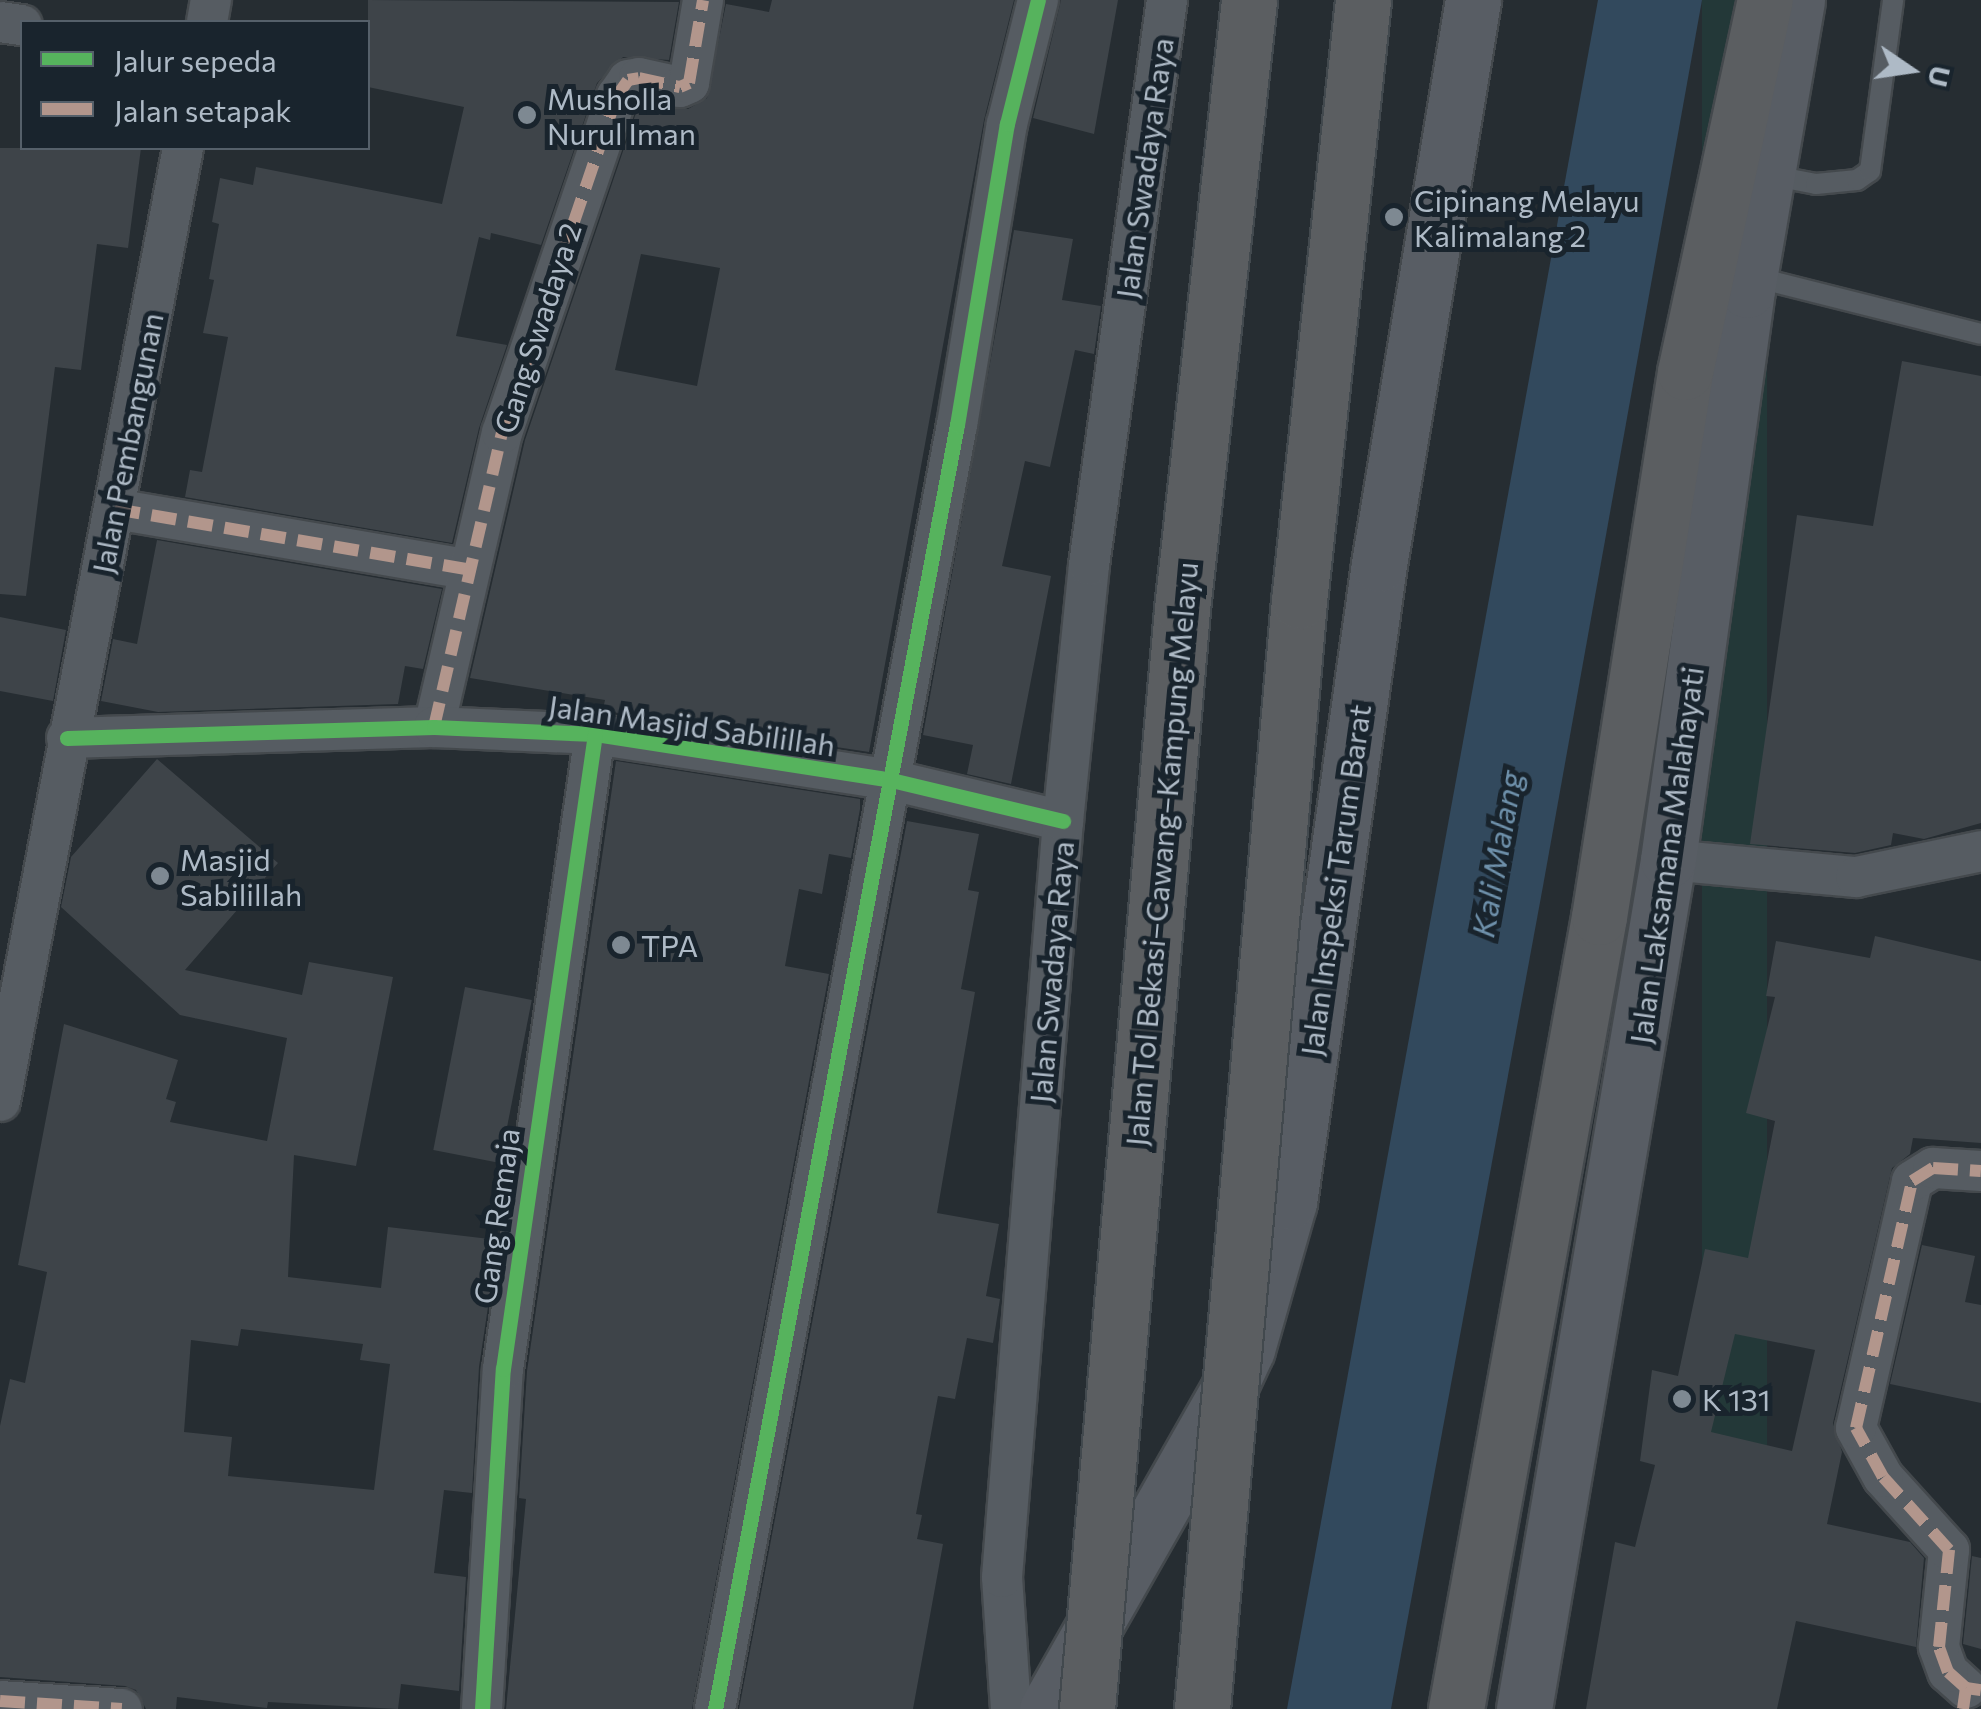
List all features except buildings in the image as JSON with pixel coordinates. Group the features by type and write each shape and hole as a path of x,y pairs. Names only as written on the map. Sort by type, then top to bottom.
{"highway":[{"name":"Jalan Tol Bekasi–Cawang–Kampung Melayu","path":"1088,1709 1182,610 1249,0"},
{"path":"1202,1709 1298,621 1363,0"},
{"path":"1456,1709 1564,1111 1685,372 1764,0"}],"main road":[{"name":"Jalan Inspeksi Tarum Barat","path":"1048,1709 1228,1390 1247,1349 1289,1202 1379,564 1473,0"},
{"name":"Jalan Laksamana Malahayati","path":"1524,1709 1668,860 1749,276 1797,0"}],"street":[{"name":"Gang Swadaya 2","path":"434,727 466,569 542,300 616,96 628,80 640,78 680,88 689,83 703,0"},
{"path":"715,1709 1007,124 1038,0"},
{"name":"Jalan Swadaya Raya","path":"1011,1709 1002,1577 1064,821 1089,565 1167,0"},
{"name":"Jalan Pembangunan","path":"0,1101 183,150"},
{"path":"115,509 466,569"},
{"name":"Jalan Masjid Sabilillah","path":"68,738 434,727 594,734 887,779 1064,821"},
{"name":"Gang Remaja","path":"482,1709 503,1369 594,734"},
{"path":"1668,860 1856,877 1981,852"},
{"path":"1970,1695 1948,1672 1940,1647 1949,1550 1883,1478 1856,1428 1912,1181 1933,1168 1981,1171"},
{"path":"0,1700 122,1709"}],"lane":[{"path":"1767,175 1816,184 1857,180 1870,171 1892,0"},
{"path":"1749,276 1981,334"}],"green space":[{"path":"1702,0 1767,0 1767,1709 1702,1709"}],"water":[{"name":"Kali Malang","path":"1598,0 1702,0 1543,886 1391,1709 1287,1709"}],"marked path":[{"path":"434,727 502,433 617,96 628,80 639,78 680,87 689,83 703,0"},
{"path":"115,509 466,569"},
{"path":"1966,1688 1948,1672 1939,1647 1949,1550 1883,1477 1856,1428 1912,1181 1933,1168 1981,1171"},
{"path":"1963,1709 1966,1688 1981,1690"},
{"path":"0,1701 122,1709"}],"cycle path":[{"path":"715,1709 957,425 1007,124 1038,0"},
{"path":"67,738 434,727 595,734 887,779 1063,821"},
{"path":"482,1709 503,1369 595,734"}],"place":[{"name":"Musholla Nurul Iman","path":"527,115"},
{"name":"Cipinang Melayu Kalimalang 2","path":"1394,217"},
{"name":"Masjid Sabilillah","path":"160,876"},
{"name":"TPA","path":"621,945"},
{"name":"K 131","path":"1682,1399"}]}
